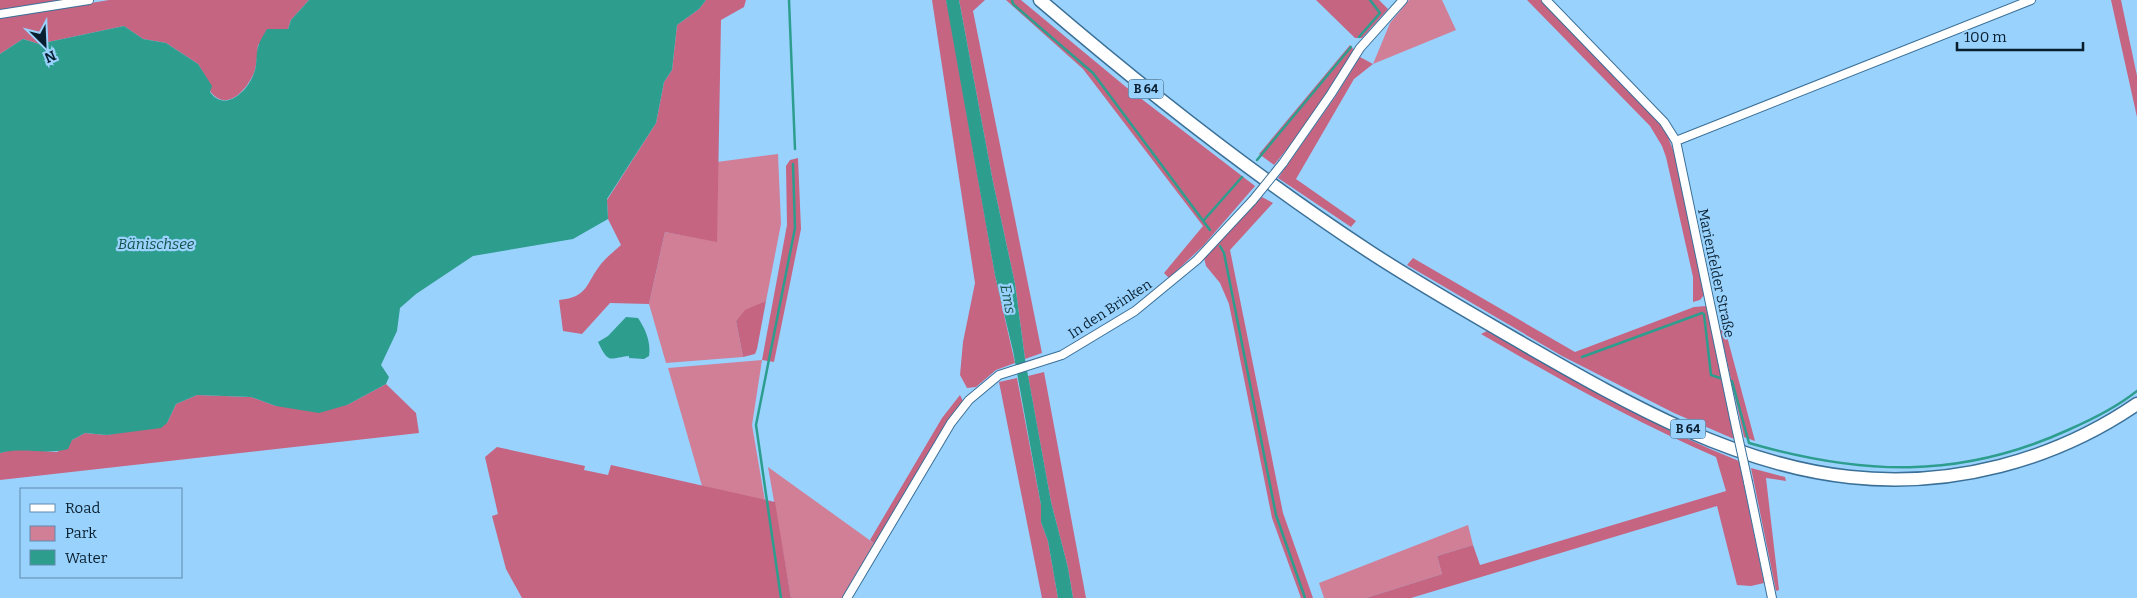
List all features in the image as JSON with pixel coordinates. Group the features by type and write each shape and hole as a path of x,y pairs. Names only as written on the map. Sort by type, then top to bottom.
{"main road":[{"name":"B 64","path":"1040,0 1134,80 1204,134 1370,252 1464,310 1594,384 1672,422 1752,455 1799,468 1850,477 1895,479 1941,477 1987,469 2052,449 2092,431 2137,404"}],"street":[{"path":"0,14 89,0"},
{"name":"In den Brinken","path":"847,598 950,423 969,400 989,382 1010,370 1062,355 1135,311 1197,260 1253,200 1283,163 1332,94 1360,48 1403,0"},
{"name":"Marienfelder Straße","path":"1546,0 1664,122 1676,141 1772,598"},
{"path":"1676,141 2032,0"}],"green space":[{"path":"1409,0 1442,0 1456,30 1373,64 1390,23"},
{"path":"778,154 781,224 766,301 745,311 736,321 743,357 666,363 649,304 665,232 717,241 717,162"},
{"path":"762,360 752,425 765,501 702,486 668,368"},
{"path":"768,467 875,544 842,598 791,598"},
{"path":"1468,525 1473,545 1437,556 1442,574 1366,598 1324,598 1319,583"}],"shaded area":[{"path":"0,0 60,0 0,10"},
{"path":"109,0 309,0 291,20 288,29 258,45 254,73 241,92 229,100 222,100 210,91 211,86 198,64 166,43 143,39 124,26 39,44 23,39 0,54 0,18"},
{"path":"706,0 746,0 744,7 721,20 717,242 665,232 649,304 610,303 582,334 563,331 559,300 581,293 601,264 621,245 608,219 607,200 656,123 664,82 672,70 677,25 699,9"},
{"path":"932,0 946,0 949,13 995,275 1015,363 996,370 976,387 967,388 960,375 963,342 975,283"},
{"path":"959,0 985,0 973,11 1042,353 1025,359 1015,284 993,182"},
{"path":"1006,0 1021,0 1126,87 1255,186 1203,246 1169,278 1164,273 1203,226 1083,69"},
{"path":"1316,0 1379,0 1388,9 1362,38 1355,38"},
{"path":"1527,0 1541,0 1659,123 1667,134 1676,158 1704,295 1700,300 1693,302 1693,277 1662,146 1650,126"},
{"path":"2111,0 2121,0 2137,76 2137,117"},
{"path":"1350,45 1354,50 1300,133 1274,165 1259,154"},
{"path":"1360,57 1373,64 1354,79 1296,179 1356,221 1351,227 1278,178 1335,97"},
{"path":"798,158 801,229 774,362 762,360 787,225 786,166 790,160"},
{"path":"1262,197 1273,203 1230,250 1283,513 1313,598 1301,598 1272,518 1229,304 1220,283 1206,266 1204,258"},
{"path":"1413,258 1575,352 1694,307 1706,306 1734,439 1674,413 1562,356 1407,265"},
{"path":"766,301 755,354 743,357 736,321 745,310"},
{"path":"1725,329 1755,441 1744,437 1720,330"},
{"path":"1487,331 1580,384 1674,433 1739,461 1764,583 1751,586 1737,585 1717,506 1411,598 1366,598 1442,574 1437,556 1473,545 1480,565 1726,491 1716,457 1626,415 1481,334"},
{"path":"1044,372 1086,598 1073,598 1068,568 1051,502 1028,376"},
{"path":"1017,378 1041,505 1041,522 1048,541 1058,598 1042,598 999,382"},
{"path":"386,384 416,413 419,433 0,480 0,453 14,449 57,452 72,440 85,433 107,435 167,423 176,404 197,395 251,397 276,406 347,405"},
{"path":"960,395 963,401 947,421 875,544 870,540 942,418"},
{"path":"497,447 585,466 584,470 608,475 611,465 775,502 791,598 522,598 506,569 492,516 498,514 485,457"},
{"path":"1751,468 1785,477 1786,481 1766,478 1779,590 1776,591"}],"water":[{"name":"Bänischsee","path":"309,0 706,0 699,9 677,25 672,70 664,82 656,123 607,199 608,219 573,239 473,256 416,294 400,308 397,331 381,365 389,377 386,384 347,405 319,413 276,406 251,397 197,395 176,404 167,423 161,428 107,435 85,433 72,440 68,449 60,451 9,451 0,453 0,54 23,39 39,44 124,26 143,39 166,43 198,64 212,86 210,92 216,98 223,101 230,100 248,85 256,67 258,47 267,29 288,29 291,20"},
{"name":"Ems","path":"946,0 959,0 993,182 1015,284 1025,359 1051,502 1068,568 1073,598 1058,598 1048,541 1041,522 1041,505 1013,351 995,275"},
{"path":"626,317 638,318 646,332 649,341 649,356 644,359 629,358 629,356 613,359 607,357 598,342 608,336"}],"waterway":[{"path":"789,0 795,149"},
{"path":"1012,0 1013,4 1093,73 1210,230"},
{"path":"1359,37 1380,13 1370,0"},
{"path":"1257,160 1351,47"},
{"path":"781,598 756,425 795,228 793,164"},
{"path":"1204,220 1242,177"},
{"path":"1220,246 1224,253 1276,515 1305,598"},
{"path":"1582,357 1702,313 1704,314 1711,375 1720,378"},
{"path":"1732,381 1749,443 1831,462 1870,466 1910,467 1949,465 1988,458 2028,446 2095,417 2137,391"}]}
